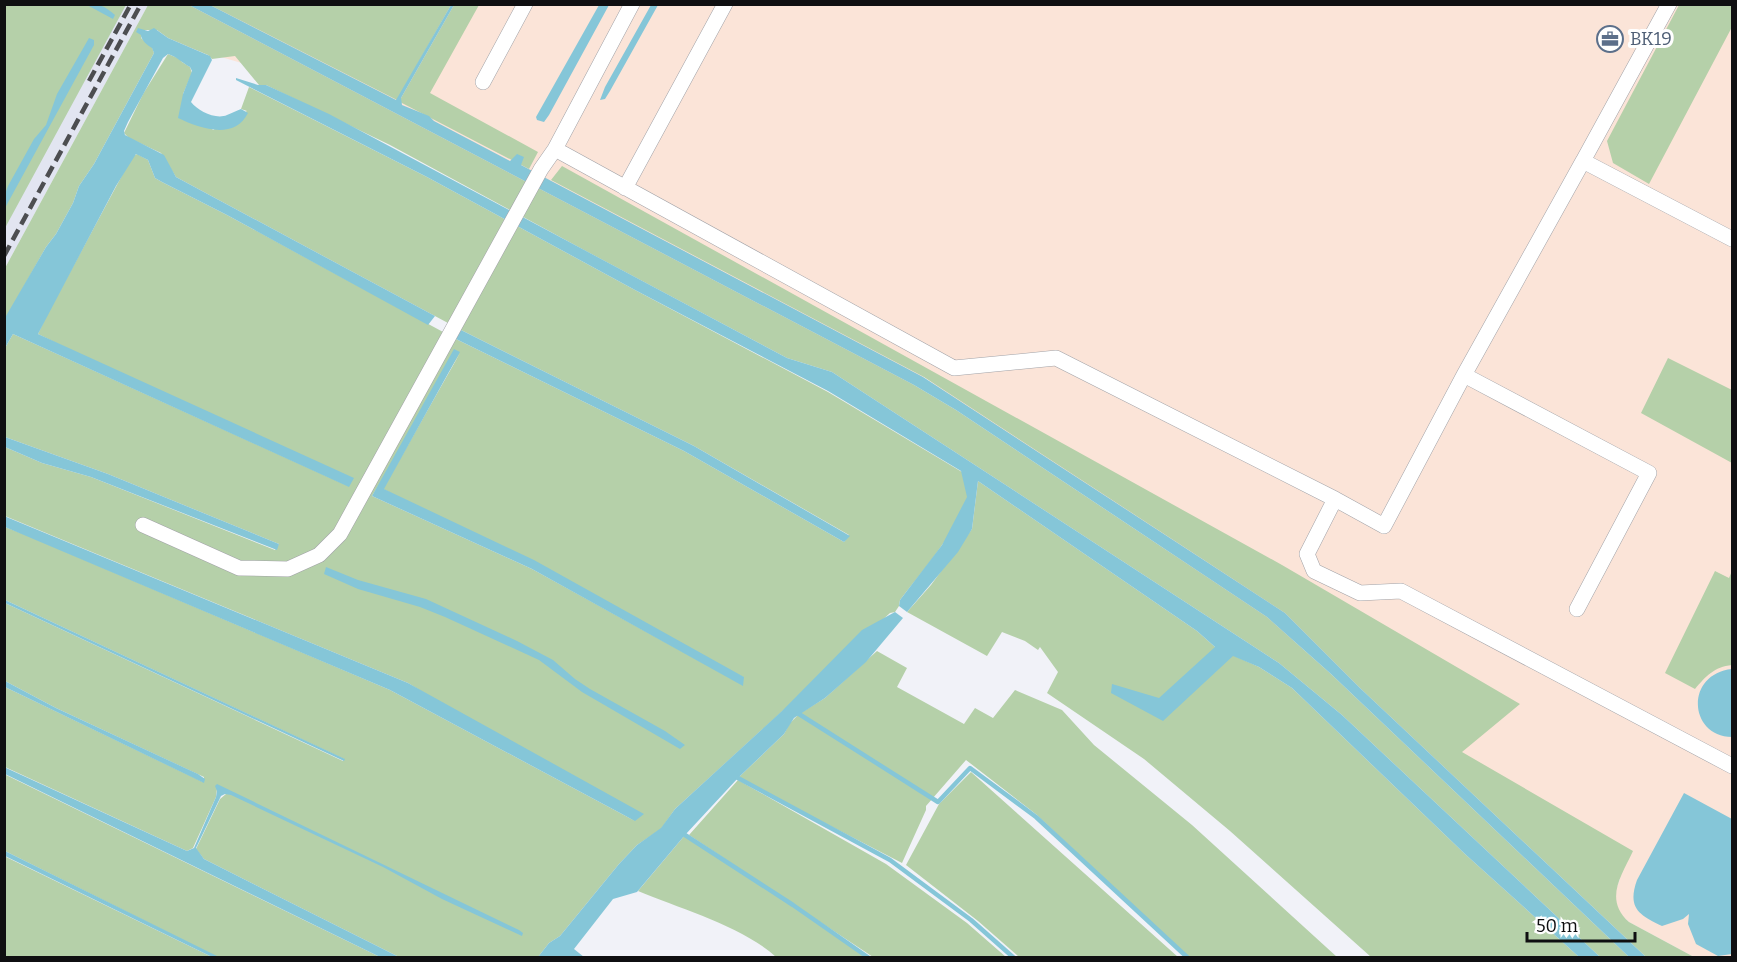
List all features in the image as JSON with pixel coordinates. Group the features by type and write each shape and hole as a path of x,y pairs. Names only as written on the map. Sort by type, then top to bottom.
{"lane":[{"path":"483,82 525,4"},
{"path":"143,525 239,568 288,569 319,555 340,534 541,169 555,149 632,4"},
{"path":"625,188 725,4"},
{"path":"555,149 954,368 1056,358 1384,526 1464,375 1669,4"},
{"path":"1583,161 1732,239"},
{"path":"1464,375 1649,473 1577,609"},
{"path":"1335,499 1307,554 1314,571 1360,593 1401,591 1732,766"}],"shaded area":[{"path":"180,4 1732,5 1732,957 1694,957 1629,922 1620,914 1616,904 1615,892 1620,879 1548,864 1360,688 924,377 894,395 292,78 187,47 189,42"},
{"path":"125,5 148,5 5,268 5,227"}],"green space":[{"path":"5,5 126,5 5,228"},
{"path":"148,5 189,5 914,385 956,410 1267,617 1331,674 1629,957 1600,957 1342,715 1279,663 832,372 787,358 390,145 266,85 259,85 235,56 212,59 208,55 168,38 157,30 144,30 141,38 152,47 154,53 94,164 79,186 73,203 56,234 46,247 5,320 5,268"},
{"path":"210,5 451,5 397,100"},
{"path":"454,5 479,5 430,93 538,152 529,169 400,102"},
{"path":"1679,5 1732,5 1732,27 1649,184 1613,163 1607,141"},
{"path":"168,54 180,59 190,67 192,73 183,94 213,130 247,111 241,109 249,87 427,177 828,392 962,472 967,489 967,499 956,524 900,600 895,612 890,613 675,809 661,829 637,845 560,936 549,943 538,957 399,957 204,859 196,849 220,799 226,794 217,789 216,797 193,848 187,851 5,767 5,687 203,782 204,777 56,708 5,681 5,603 343,761 344,759 5,600 5,527 390,690 635,821 408,683 5,516 5,447 42,463 91,477 275,550 279,544 108,474 5,437 5,348 13,334 348,486 38,334 132,157 137,154 148,160 155,178 162,182 456,339 684,451 844,542 849,535 694,446 461,330 176,177 161,153 129,138 124,133 143,94","holes":["460,353 383,489 743,677 743,685 532,569 372,496"]},
{"path":"562,166 1282,565 1520,704 1462,752 1633,851 1617,888 1617,905 1629,922 1694,957 1646,957 1360,688 1285,613 924,377 551,180"},
{"path":"1668,358 1732,390 1732,463 1641,413"},
{"path":"978,481 1197,631 1215,647 1259,667 1292,688 1465,854 1579,957 1371,957 1230,831 1144,759 1047,693 1058,672 1040,647 1038,650 1025,641 1002,632 987,656 907,612 931,585 972,529"},
{"path":"1715,571 1729,578 1732,571 1732,665 1711,673 1695,689 1665,673"},
{"path":"877,651 907,668 897,687 964,724 975,708 993,718 1015,690 1062,710 1094,745 1192,825 1337,957 1187,957 1037,815 966,760 926,806 902,863 738,778 784,734 799,714 825,698"},
{"path":"971,772 1178,957 1019,957 978,921 906,865 939,804"},
{"path":"4,774 380,957 219,958 5,851"},
{"path":"738,780 886,864 967,923 1006,957 873,957 689,835"},
{"path":"685,835 793,905 867,957 776,957 729,927 638,891"},
{"path":"4,856 212,957 5,957"}],"water":[{"path":"87,5 102,6 115,15 113,19"},
{"path":"189,5 210,5 396,100 451,5 454,5 401,98 402,105 429,116 434,121 510,161 517,154 524,157 521,165 923,377 1285,613 1360,688 1646,957 1629,957 1331,674 1267,617 956,410 914,385"},
{"path":"599,5 609,5 549,115 544,122 537,120 536,117"},
{"path":"651,5 658,5 610,91 605,99 600,100 605,87"},
{"path":"138,28 148,31 154,28 168,38 210,56 212,60 191,102 198,109 218,116 241,109 248,113 242,122 225,130 206,128 178,118 183,94 192,71 190,67 168,54 163,58 128,122 124,131 125,135 164,155 176,177 435,316 428,325 162,182 155,178 148,160 136,154 116,186 38,334 354,478 349,487 13,334 5,348 4,320 6,316 56,234 73,203 79,186 94,164 154,53 152,48 143,41 141,35 136,32"},
{"path":"89,38 94,40 94,45 5,208 5,194 8,186 34,139 46,125 57,94"},
{"path":"236,78 258,85 266,85 329,114 787,358 832,372 1279,663 1342,715 1600,957 1579,957 1465,854 1292,688 1259,667 1233,656 1163,721 1111,693 1112,684 1159,698 1215,647 1197,631 978,481 972,529 958,552 907,612 899,606 900,600 942,545 967,497 961,471 828,391"},
{"path":"461,330 694,446 850,536 844,542 684,451 456,339"},
{"path":"454,349 460,352 384,489 534,560 744,677 743,686 532,569 372,496"},
{"path":"5,437 108,474 279,544 277,550 91,477 42,463 5,447"},
{"path":"4,516 408,683 644,814 635,821 390,690 5,527"},
{"path":"326,567 358,580 426,599 517,641 553,660 590,689 665,731 685,745 680,749 582,692 539,660 420,607 358,589 324,574"},
{"path":"5,600 345,759 344,761 5,603"},
{"path":"895,612 903,618 866,662 825,698 794,718 784,734 738,778 685,835 637,892 613,899 574,949 584,957 538,957 549,943 560,936 637,845 661,828 675,809 782,711 862,630"},
{"path":"1732,669 1732,737 1717,734 1707,727 1700,716 1698,704 1700,692 1706,682 1717,673"},
{"path":"5,681 56,708 198,774 205,779 204,783 5,687"},
{"path":"4,767 187,851 194,848 216,797 215,786 217,784 523,933 522,936 442,899 383,867 231,795 221,796 196,848 204,859 399,957 380,957 5,774"},
{"path":"1684,793 1732,819 1732,954 1718,956 1696,944 1688,924 1689,914 1683,919 1662,926 1641,914 1634,904 1633,897 1637,880"},
{"path":"5,851 219,957 212,957 5,856"}],"waterway":[{"path":"799,714 938,802 970,768 1036,817 1188,958"},
{"path":"738,778 890,860 971,920 1014,958"},
{"path":"685,835 793,905 869,958"}],"railway":[{"path":"89,81 131,4"},
{"path":"4,256 141,4"}],"place":[{"name":"BK19","path":"1610,39"}]}
